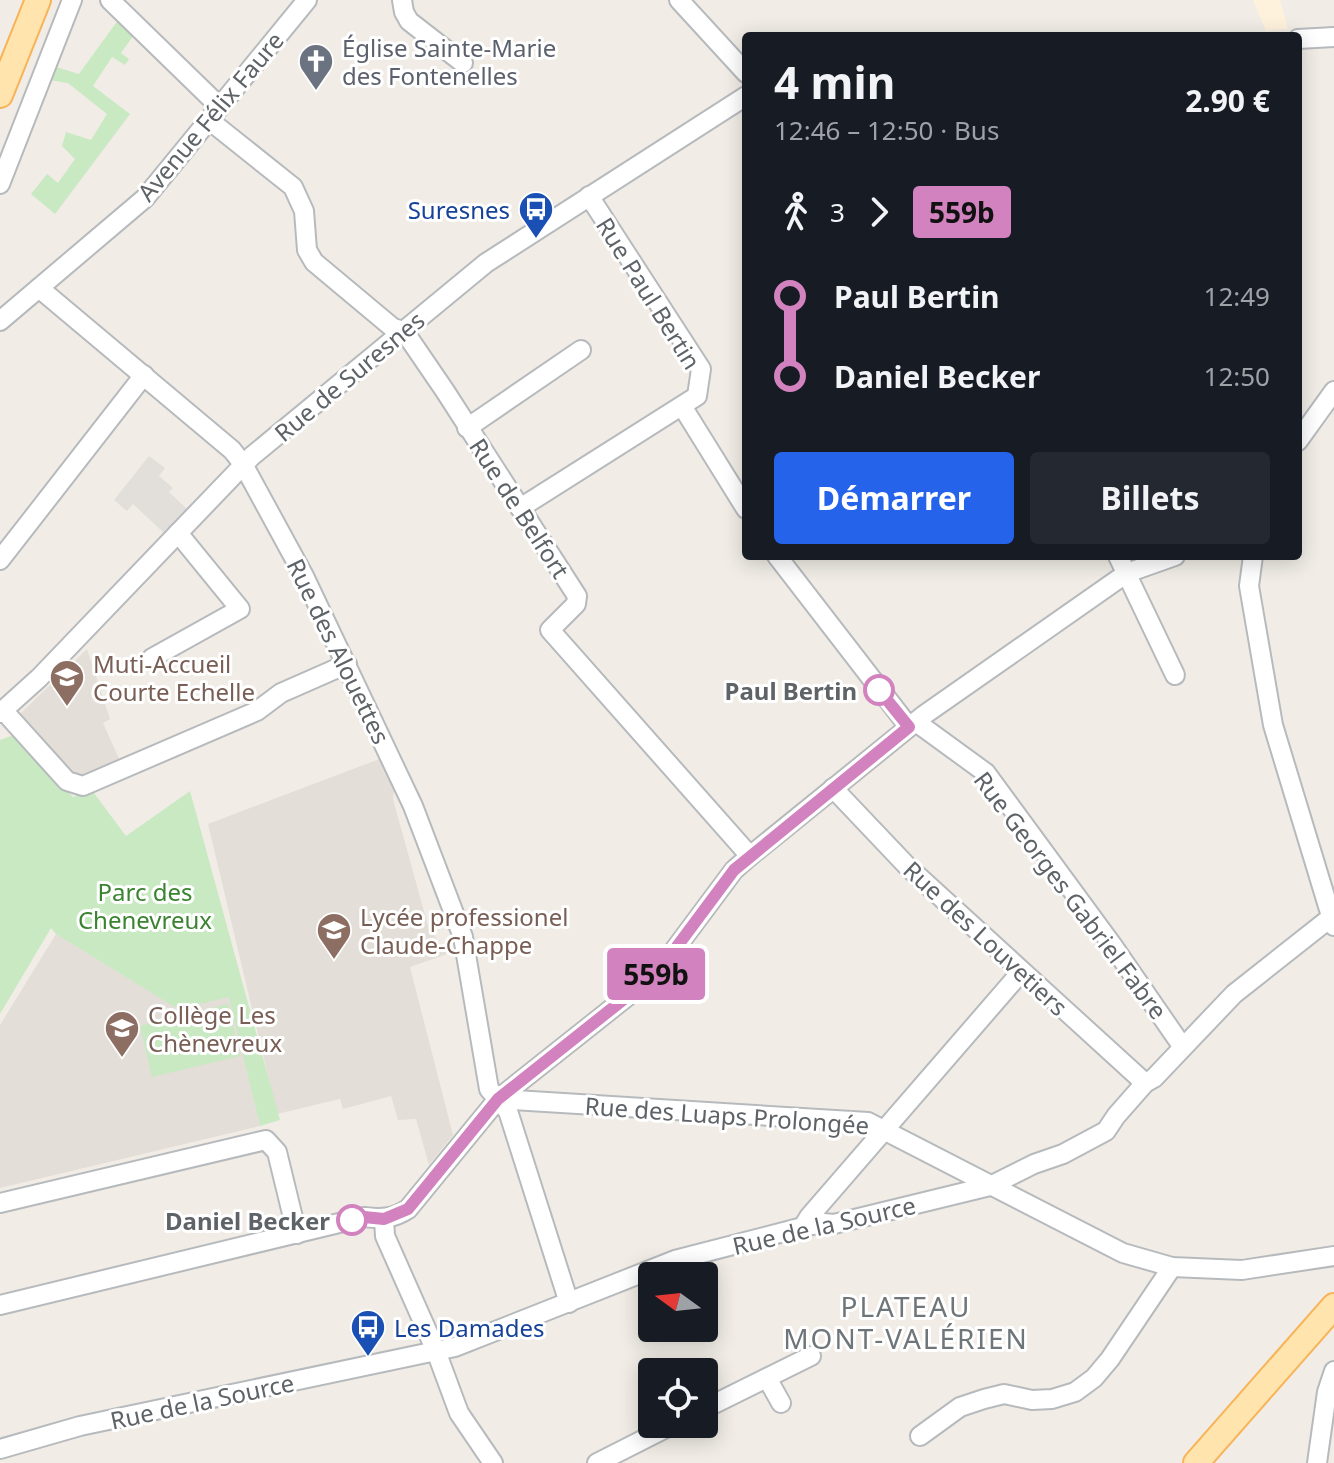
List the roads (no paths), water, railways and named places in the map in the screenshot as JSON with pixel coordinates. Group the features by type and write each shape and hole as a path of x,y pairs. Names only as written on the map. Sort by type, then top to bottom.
{"main road":[{"path":"0,118 3,111 1,93 38,0"},
{"path":"1196,1463 1334,1306"}],"street":[{"path":"0,184 72,0"},
{"path":"110,0 215,114 293,187 304,211 307,250 323,271 393,328 404,331"},
{"name":"Avenue Félix Faure","path":"0,321 145,198 307,0"},
{"path":"402,0 409,21 463,63"},
{"path":"684,1 742,68"},
{"path":"1302,39 1334,37"},
{"name":"Rue de Suresnes","path":"4,705 49,668 243,464 486,263 742,99"},
{"name":"Rue Paul Bertin","path":"589,196 701,369 697,396 682,406 742,503"},
{"name":"Rue des Alouettes","path":"39,288 232,450 243,464 304,576 413,806 463,937 489,1089 508,1111 569,1303"},
{"name":"Rue de Belfort","path":"404,331 577,596 576,604 550,630 750,856"},
{"path":"467,428 581,350"},
{"path":"0,560 144,375"},
{"path":"1302,435 1334,391"},
{"path":"520,508 682,406"},
{"path":"1302,449 1334,407"},
{"path":"152,658 240,609 178,533"},
{"path":"780,560 912,724"},
{"path":"1120,560 1175,675"},
{"path":"0,1305 364,1217 384,1219 408,1209 498,1099 658,972 734,870 750,856 912,724 1127,573 1164,560"},
{"path":"1252,560 1249,586 1273,725 1333,919"},
{"path":"4,705 67,781 83,786 257,711 281,693 347,664"},
{"name":"Rue Georges Gabriel Fabre","path":"912,724 986,773 1182,1046"},
{"name":"Rue des Louvetiers","path":"833,788 908,867 1145,1083"},
{"name":"Rue de la Source","path":"0,1449 80,1426 436,1351 476,1340 675,1260 803,1227 834,1224 990,1186 1106,1131 1145,1083 1154,1078 1234,994 1333,919"},
{"path":"803,1227 1022,971"},
{"name":"Rue des Luaps Prolongée","path":"498,1099 868,1122 1123,1253 1172,1267 1242,1270 1334,1256"},
{"path":"0,1203 266,1140 277,1152 297,1234"},
{"path":"384,1219 385,1236 436,1351 459,1413 493,1463"},
{"path":"920,1436 960,1407 984,1399 1004,1394 1032,1400 1052,1399 1075,1392 1094,1378 1110,1359 1172,1267"},
{"path":"718,1402 811,1356"},
{"path":"1325,1463 1317,1462 1327,1392 1334,1371"},
{"path":"767,1378 781,1403"},
{"path":"597,1463 646,1438"}],"place":[{"name":"Église Sainte-Marie des Fontenelles","path":"316,92"},
{"name":"Suresnes","path":"536,240"},
{"name":"Paul Bertin","path":"879,690"},
{"name":"Muti-Accueil Courte Echelle","path":"67,708"},
{"name":"Lycée professionel Claude-Chappe","path":"334,961"},
{"name":"Collège Les Chènevreux","path":"122,1059"},
{"name":"Daniel Becker","path":"352,1220"},
{"name":"Les Damades","path":"368,1358"}],"district":[{"name":"PLATEAU MONT-VALÉRIEN","path":"906,1322"}],"park label":[{"name":"Parc des Chenevreux","path":"145,905"}]}
